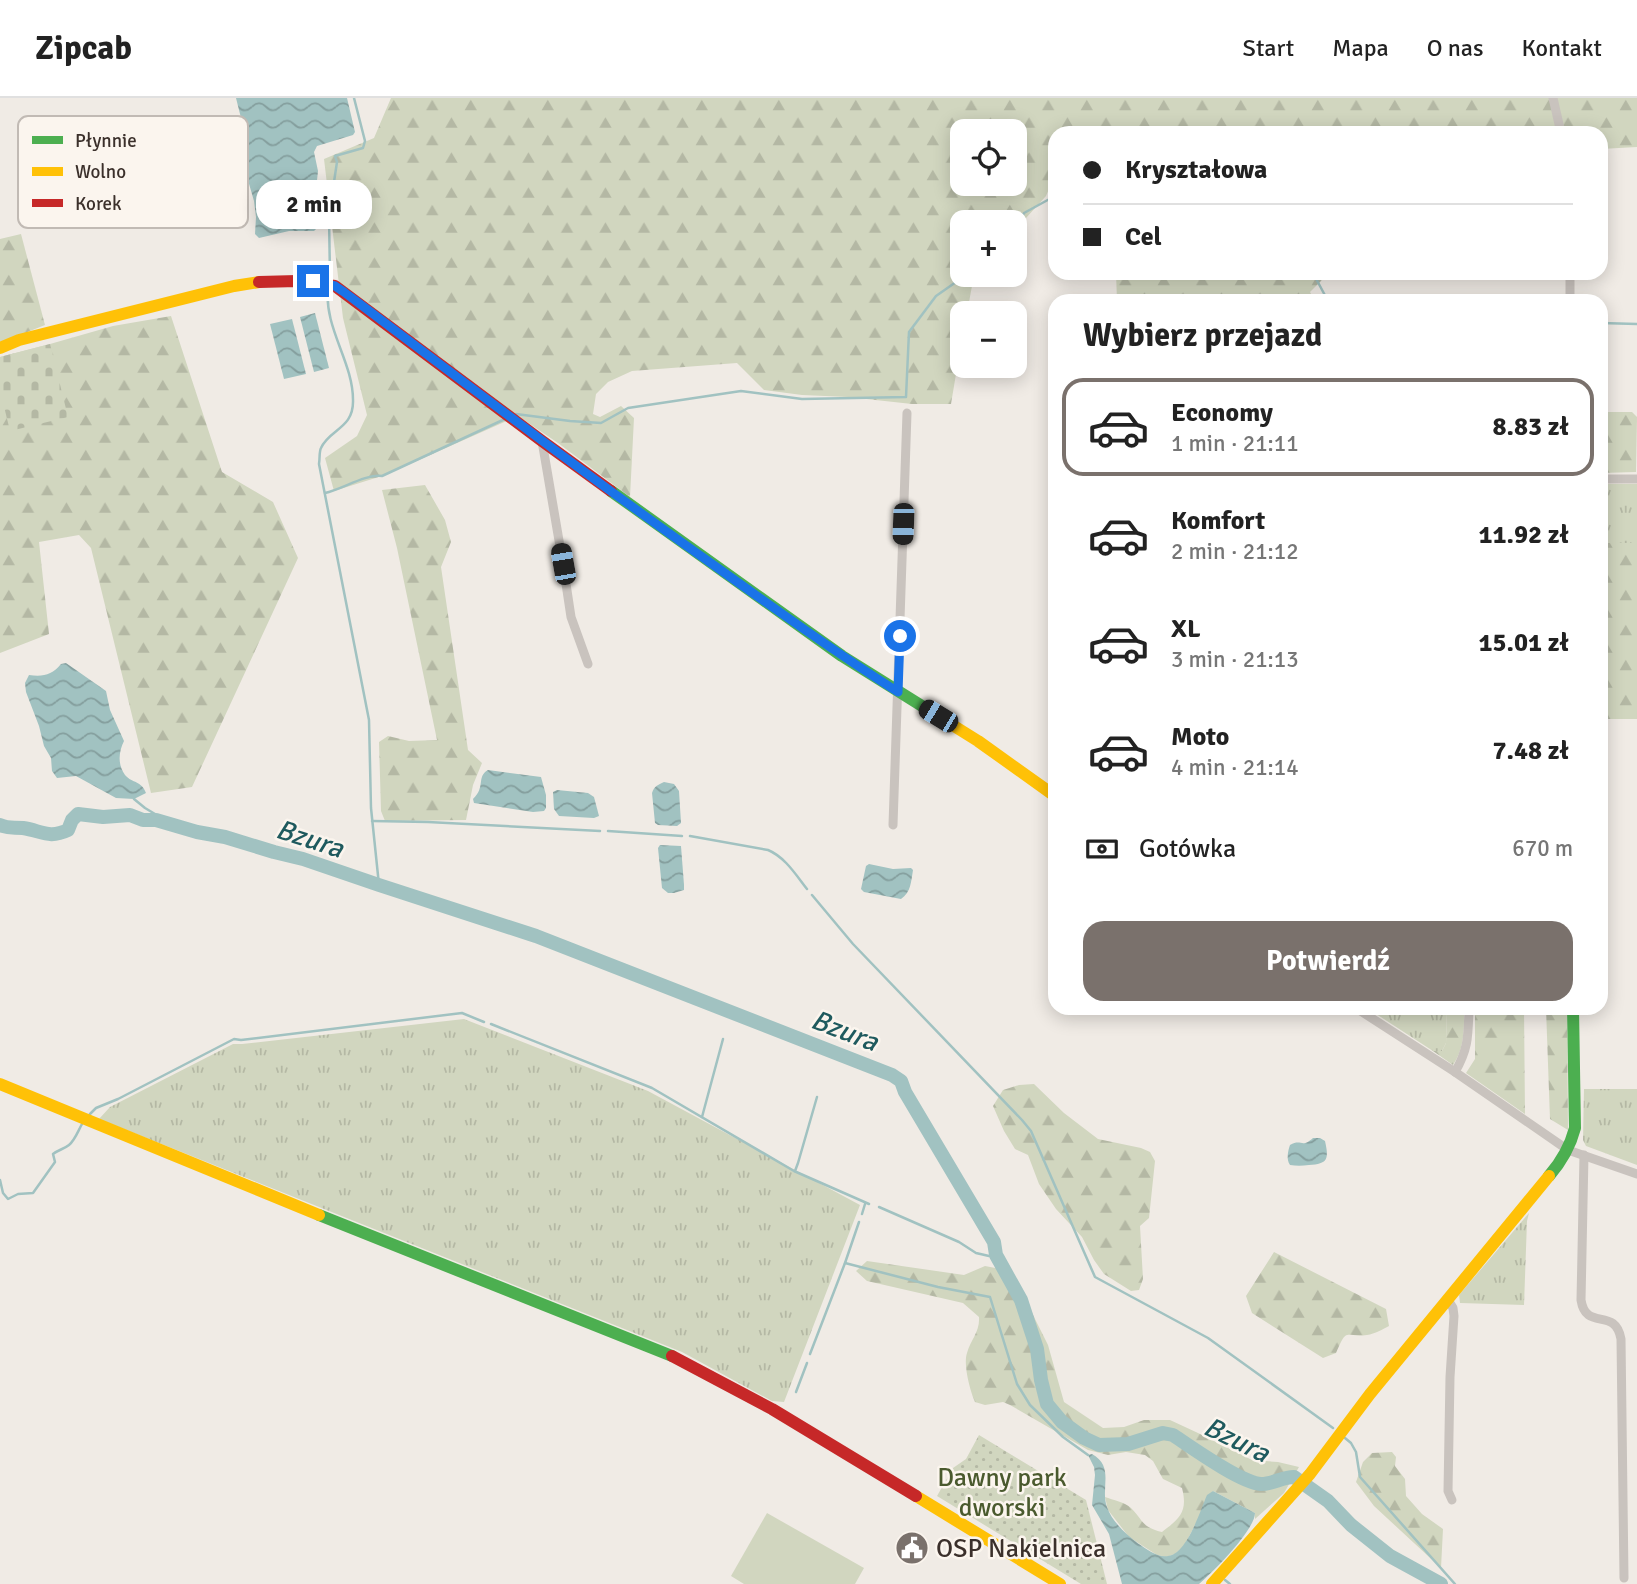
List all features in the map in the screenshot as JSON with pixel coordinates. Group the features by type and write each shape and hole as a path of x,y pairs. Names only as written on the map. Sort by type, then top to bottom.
{"street":[{"path":"1553,98 1559,126"},
{"path":"0,348 19,340 247,283 313,281 335,286 542,441 842,656 978,741 1048,791"},
{"path":"893,825 907,412"},
{"path":"542,441 571,617 588,664"},
{"path":"1608,479 1637,479"},
{"path":"1367,1015 1568,1150 1637,1174"},
{"path":"1455,1072 1464,1057 1468,1042 1469,1015"},
{"path":"1212,1584 1310,1474 1370,1394 1552,1175 1568,1150 1573,1137 1575,1118 1573,1015"},
{"path":"0,1084 691,1364 783,1416 1060,1584"},
{"path":"1584,1155 1582,1307 1592,1318 1609,1320 1616,1325 1621,1339 1624,1578"},
{"path":"1448,1300 1454,1316 1448,1492 1452,1500"}],"green space":[{"path":"391,98 1637,98 1637,147 1608,149 1608,126 1048,126 1048,191 1027,217 1027,210 950,210 950,287 972,287 969,301 950,301 950,378 955,378 951,404 912,404 764,390 737,363 632,371 608,382 596,394 593,414 600,417 621,406 634,418 630,497 518,416 385,475 334,491 325,458 357,436 367,415 343,318 324,159 374,138"},
{"path":"21,234 45,325 0,343 0,239"},
{"path":"1116,280 1322,280 1310,292 1311,294 1117,294"},
{"path":"171,316 222,472 273,502 298,558 192,787 151,793 91,548 79,535 39,542 49,634 0,653 0,357 113,326"},
{"path":"50,344 68,417 10,431 0,390 0,357"},
{"path":"1608,412 1632,412 1637,417 1636,472 1608,473"},
{"path":"1608,484 1637,484 1637,543 1608,543"},
{"path":"425,485 445,520 451,542 441,567 468,750 482,763 473,785 466,820 385,821 381,811 379,742 388,736 409,741 437,740 397,548 382,490"},
{"path":"1608,543 1637,543 1637,719 1608,719"},
{"path":"1378,1015 1447,1015 1446,1043 1442,1051 1433,1051"},
{"path":"1447,1015 1464,1015 1462,1045 1453,1065 1433,1051 1442,1051 1446,1043"},
{"path":"1475,1015 1524,1015 1525,1114 1466,1073 1475,1059"},
{"path":"1546,1015 1567,1015 1568,1130 1550,1119"},
{"path":"464,1019 648,1091 860,1205 784,1402 772,1401 682,1352 99,1119 110,1107 233,1044"},
{"path":"1034,1084 1064,1113 1098,1139 1141,1148 1150,1152 1155,1161 1149,1218 1140,1226 1143,1279 1139,1290 1131,1291 1104,1274 1082,1237 1056,1209 1039,1184 1028,1155 1015,1149 1004,1131 993,1106 1003,1090"},
{"path":"1584,1089 1637,1089 1637,1165 1586,1146 1583,1140"},
{"path":"1529,1213 1524,1305 1460,1303 1459,1295"},
{"path":"1274,1252 1386,1309 1389,1326 1370,1334 1347,1335 1336,1353 1323,1358 1252,1313 1246,1296"},
{"path":"867,1261 964,1275 985,1266 1011,1271 1048,1345 1064,1402 1103,1428 1124,1427 1144,1420 1170,1420 1252,1460 1299,1467 1284,1493 1255,1519 1255,1513 1213,1491 1184,1546 1175,1554 1166,1557 1157,1555 1129,1537 1108,1510 1105,1497 1128,1506 1146,1526 1162,1532 1181,1514 1184,1503 1182,1488 1163,1479 1153,1461 1145,1455 1126,1452 1108,1455 1088,1450 1003,1402 985,1405 975,1402 966,1358 979,1317 963,1303 867,1281 856,1271"},
{"name":"Dawny park dworski","path":"979,1435 1086,1500 1107,1584 1081,1584 937,1496 953,1468 966,1459"},
{"path":"1392,1452 1396,1457 1395,1466 1405,1479 1406,1496 1422,1514 1443,1529 1441,1568 1374,1506 1356,1482 1363,1462 1372,1453"},
{"path":"767,1513 864,1568 855,1584 744,1584 731,1576"}],"water":[{"path":"236,98 347,98 355,132 353,135 317,146 314,152 318,171 313,218 317,228 314,231 289,231 259,238 255,234 254,201 248,180 248,116 240,116"},
{"path":"315,313 329,368 314,372 300,317"},
{"path":"292,319 306,374 284,379 270,324"},
{"path":"66,663 106,691 110,710 124,741 120,758 122,771 142,786 146,793 134,799 116,798 76,776 57,778 52,771 51,758 44,746 25,683 29,675 47,674"},
{"path":"488,770 541,777 546,795 544,811 533,812 474,803 482,776"},
{"path":"664,782 674,784 679,791 681,823 677,826 655,823 652,793 655,787"},
{"path":"557,790 588,793 594,797 599,816 559,816 554,809 553,792"},
{"path":"660,845 681,846 684,890 668,893 662,888 658,848"},
{"path":"869,864 893,869 911,868 913,870 909,890 901,899 864,892 861,889 866,866"},
{"path":"1313,1138 1325,1141 1326,1159 1315,1164 1290,1165 1290,1145 1297,1142 1306,1143"},
{"path":"1092,1454 1099,1459 1105,1471 1105,1500 1112,1518 1130,1537 1156,1554 1168,1556 1181,1548 1192,1531 1207,1495 1213,1491 1255,1513 1253,1520 1232,1550 1199,1584 1122,1584 1109,1534 1092,1505 1095,1475 1088,1455"}],"waterway":[{"path":"330,278 329,215 337,162 335,156 363,148 365,141 354,98"},
{"path":"1027,211 1048,200"},
{"path":"1317,280 1324,294"},
{"path":"516,414 601,423 628,408 741,391 802,399 906,397 909,332 936,296 950,286"},
{"path":"328,289 330,317 349,372 353,400 350,417 321,448 319,464 369,720 371,808 379,885"},
{"path":"1608,323 1637,324"},
{"path":"325,493 368,477 382,476 505,419"},
{"path":"134,799 155,814 156,820"},
{"name":"Bzura","path":"0,825 56,834 68,830 78,814 103,817 130,815 225,837 303,859 536,936 892,1075 901,1081 994,1242 996,1255 1021,1300 1037,1349 1047,1404 1062,1422 1099,1445 1128,1444 1163,1433 1173,1435 1216,1464 1252,1482 1265,1484 1294,1477 1328,1501 1351,1525 1390,1556 1441,1584"},
{"path":"372,821 600,831"},
{"path":"608,831 682,836"},
{"path":"690,836 768,850 785,862 807,889"},
{"path":"812,895 853,944 1031,1131 1095,1277 1208,1338 1333,1428"},
{"path":"90,1114 96,1108 234,1039 462,1013 484,1022"},
{"path":"491,1024 652,1088 794,1171 869,1204"},
{"path":"702,1117 723,1039"},
{"path":"795,1171 817,1097"},
{"path":"0,1180 3,1193 8,1199 18,1194 33,1193 55,1162 53,1154 71,1143 82,1124"},
{"path":"862,1214 865,1204"},
{"path":"879,1207 959,1242 976,1253 996,1255"},
{"path":"810,1354 859,1222"},
{"path":"845,1263 938,1287 990,1297 1017,1384 1030,1405 1063,1437 1088,1455"},
{"path":"796,1392 807,1363"},
{"path":"1345,1438 1356,1452 1360,1477 1455,1584"},
{"path":"1225,1580 1230,1584"}],"traffic: fast":[{"path":"611,491 842,656 946,721"},
{"path":"1549,1176 1565,1154 1575,1128 1573,1015"},
{"path":"319,1215 672,1356"}],"traffic: slow":[{"path":"0,348 19,340 259,282"},
{"path":"946,721 1048,791"},
{"path":"0,1084 319,1215"},
{"path":"1212,1584 1310,1474 1370,1394 1549,1176"},
{"path":"916,1496 1060,1584"}],"traffic: jam":[{"path":"259,282 297,281 335,286 611,491"},
{"path":"672,1356 772,1409 916,1496"}],"place":[{"name":"OSP Nakielnica","path":"912,1548"}],"route":[{"path":"313,281 335,286 344,292 649,519 842,656 898,692 900,636"}]}
